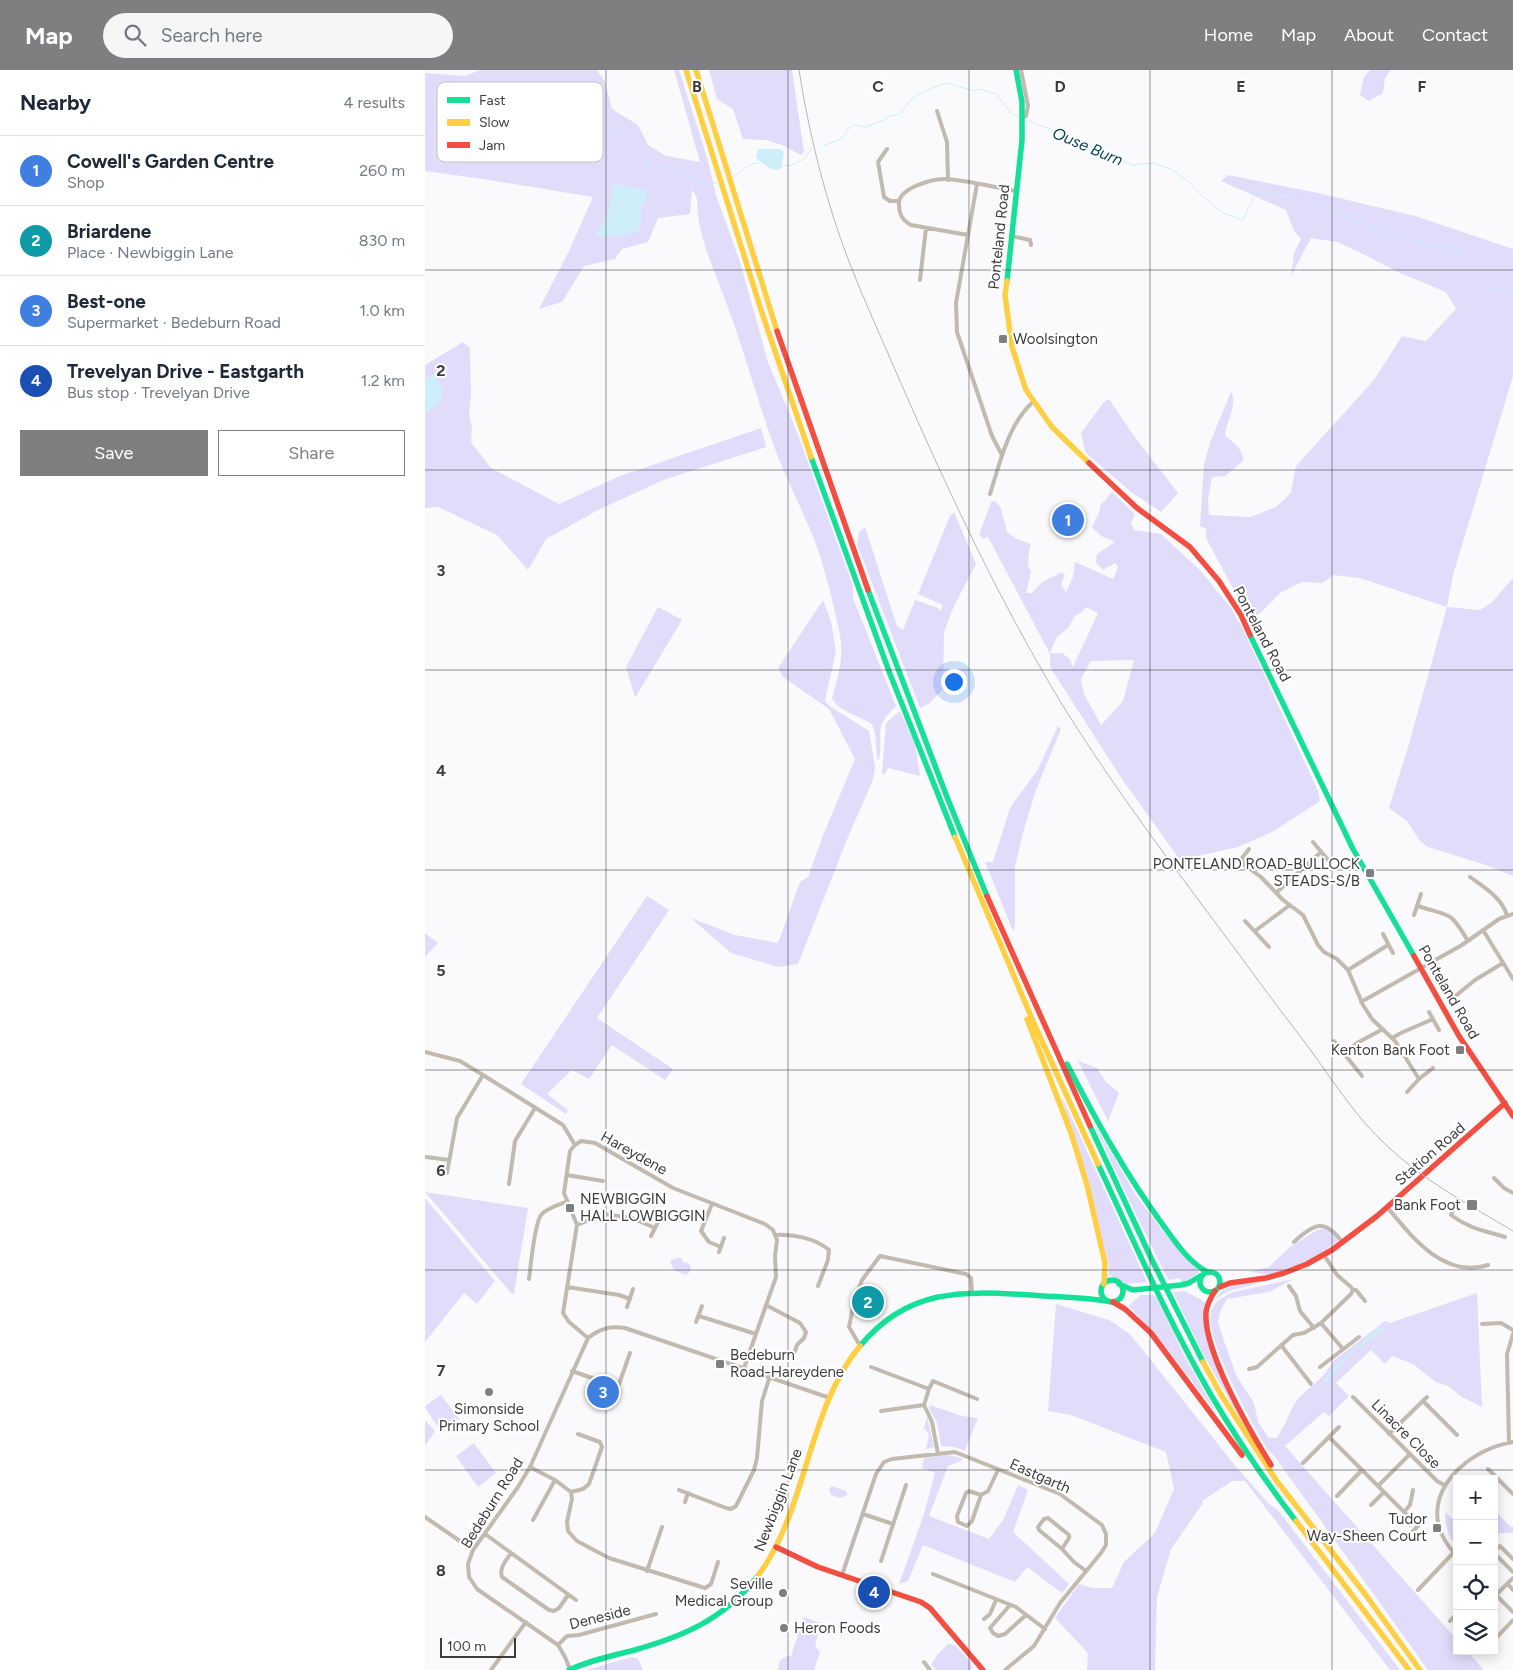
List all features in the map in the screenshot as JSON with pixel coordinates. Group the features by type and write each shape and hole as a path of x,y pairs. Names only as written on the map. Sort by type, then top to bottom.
{"main road":[{"path":"686,70 751,278 825,498 906,713 959,846 1071,1107 1185,1348 1239,1442 1279,1499 1409,1670"},
{"path":"696,70 770,310 860,570 947,797 1001,929 1076,1081 1122,1166 1142,1197 1183,1252 1205,1274"},
{"name":"Ponteland Road","path":"1016,70 1022,102 1021,149 1005,295 1012,347 1026,390 1052,426 1068,443 1137,508 1190,547 1219,581 1241,615 1353,849 1462,1040 1513,1116"},
{"path":"1019,988 1029,1024 1071,1134 1087,1185 1105,1258 1106,1272 1101,1295 1106,1301 1113,1302 1129,1310 1163,1349 1276,1502 1303,1531"},
{"path":"1030,990 1103,1155 1191,1339 1220,1394 1252,1445 1300,1512 1365,1594 1420,1670"},
{"name":"Station Road","path":"1217,1289 1236,1281 1262,1279 1278,1275 1306,1264 1343,1243 1475,1131 1505,1103"},
{"path":"1203,1290 1200,1283 1205,1274"},
{"path":"1184,1285 1205,1274 1217,1275 1220,1280 1209,1302 1206,1317 1217,1358 1233,1396 1249,1426 1300,1512"},
{"name":"Station Road","path":"1217,1275 1236,1281"},
{"path":"1087,1298 1113,1281 1133,1290"},
{"path":"1119,1284 1122,1291 1120,1298"},
{"path":"1113,1302 1133,1290 1184,1285 1209,1293 1217,1289"},
{"name":"Newbiggin Lane","path":"569,1670 682,1636 725,1610 747,1589 765,1566 776,1547 840,1375 859,1344 886,1319 907,1307 938,1296 972,1293 1087,1298 1106,1301"},
{"path":"776,1547 818,1566 921,1602 930,1608 983,1670"}],"street":[{"path":"1021,70 1028,106 1026,116 1022,117"},
{"path":"937,111 943,121 947,142 948,180"},
{"path":"881,147 886,151 878,162 884,197 890,201 898,201"},
{"path":"968,235 911,225 901,217 898,201 906,191 915,186 948,180 1016,191"},
{"path":"977,184 956,303 957,332 992,436 1002,455"},
{"path":"920,280 926,228"},
{"path":"1011,236 1030,240 1035,238"},
{"path":"1030,240 1031,245"},
{"path":"990,494 1002,455 1023,411 1033,402"},
{"path":"1313,842 1329,861"},
{"path":"1242,859 1249,849"},
{"path":"1275,893 1321,852"},
{"path":"1230,859 1242,859"},
{"path":"1242,859 1245,866 1303,915 1322,950 1348,970 1361,1002 1372,1019 1392,1038 1419,1079"},
{"path":"1470,877 1498,898 1504,905 1507,915"},
{"path":"1414,915 1421,894"},
{"path":"1255,930 1290,905"},
{"path":"1417,906 1451,916 1457,922 1468,941"},
{"path":"1361,1002 1468,941 1499,919 1513,914"},
{"path":"1245,921 1269,947"},
{"path":"1483,930 1513,979"},
{"path":"1383,934 1393,953"},
{"path":"1348,970 1389,945"},
{"path":"1453,998 1475,980 1503,963"},
{"path":"1509,972 1513,969"},
{"path":"1429,1012 1439,1030"},
{"path":"1392,1038 1433,1019"},
{"path":"1345,1053 1383,1029"},
{"path":"1334,1041 1363,1076"},
{"path":"425,1052 460,1061 483,1075 563,1125 575,1144 570,1151 563,1193 577,1226 563,1313 569,1322 588,1338 612,1326 625,1328 830,1398"},
{"path":"1407,1092 1433,1068"},
{"path":"447,1173 457,1118 483,1075"},
{"path":"509,1184 515,1141 535,1108"},
{"name":"Hareydene","path":"575,1144 581,1141 595,1143 673,1188 765,1224 773,1230 775,1235"},
{"path":"426,1157 449,1160"},
{"path":"567,1176 603,1181"},
{"path":"1494,1178 1504,1188 1513,1193"},
{"path":"529,1279 541,1215 547,1210 566,1202"},
{"path":"712,1204 701,1231 709,1242 720,1249 724,1238"},
{"path":"1456,1204 1451,1215 1463,1224 1481,1232 1505,1237"},
{"path":"1387,1207 1414,1239 1432,1254 1449,1263 1465,1268 1488,1265"},
{"path":"577,1226 604,1214 632,1218 655,1228"},
{"path":"651,1236 659,1220"},
{"path":"1294,1242 1310,1229 1321,1226 1335,1231 1343,1243"},
{"path":"1491,1233 1492,1227"},
{"path":"744,1368 776,1277 775,1256 777,1240 775,1235 791,1234 823,1245 829,1250 828,1260 818,1286"},
{"path":"1323,1255 1337,1275 1353,1290 1356,1290 1365,1301"},
{"path":"859,1344 849,1328 854,1302 862,1280 879,1256 966,1274 971,1278 972,1293"},
{"path":"1482,1267 1485,1273"},
{"path":"1289,1286 1297,1296 1300,1311 1314,1328"},
{"path":"567,1287 619,1295 630,1299"},
{"path":"627,1307 633,1289"},
{"path":"1249,1370 1257,1366 1293,1335 1305,1333 1321,1323 1350,1296 1353,1290"},
{"path":"766,1305 800,1323 806,1332 804,1338 797,1345 793,1357"},
{"path":"697,1322 702,1306"},
{"path":"699,1316 756,1334"},
{"path":"1321,1323 1343,1350"},
{"path":"1483,1324 1501,1323 1513,1330"},
{"path":"1453,1551 1443,1536 1438,1518 1439,1499 1444,1485 1455,1472 1476,1455 1497,1446 1511,1443 1507,1354 1513,1334"},
{"path":"1320,1367 1359,1337"},
{"name":"Bedeburn Road","path":"569,1670 565,1657 558,1645 477,1589 469,1578 468,1564 473,1550 530,1467 588,1338"},
{"path":"1281,1345 1311,1384"},
{"path":"572,1371 618,1387 630,1353"},
{"path":"871,1367 929,1389"},
{"path":"1507,1372 1513,1372"},
{"path":"679,1490 726,1508 731,1509 736,1506 757,1458 761,1401 770,1376"},
{"path":"924,1406 933,1381 977,1399"},
{"path":"1389,1434 1427,1396"},
{"name":"Linacre Close","path":"1353,1397 1437,1481 1444,1485"},
{"path":"1423,1401 1457,1435"},
{"path":"881,1411 924,1406"},
{"path":"924,1406 930,1414 934,1426 938,1454"},
{"path":"1303,1463 1339,1427"},
{"path":"571,1492 583,1489 589,1484 602,1447 600,1442 577,1434"},
{"path":"1329,1437 1418,1526 1404,1540"},
{"name":"Eastgarth","path":"842,1575 876,1474 884,1462 892,1459 955,1452 1060,1494 1102,1525 1106,1534 1105,1545 1101,1553 1060,1603 1034,1646 1005,1670"},
{"path":"1378,1486 1410,1454"},
{"path":"530,1467 555,1480 571,1492 572,1499 567,1522 568,1532 577,1540 609,1558 705,1588 711,1584 718,1562"},
{"path":"1488,1469 1513,1494"},
{"name":"Eastgarth","path":"981,1496 969,1491 966,1493 957,1516 957,1522 967,1526 972,1521 981,1496 988,1491 998,1470"},
{"path":"1337,1496 1362,1470"},
{"path":"533,1520 555,1480"},
{"path":"881,1561 906,1485"},
{"path":"1404,1512 1410,1505 1413,1490"},
{"path":"1371,1505 1384,1492"},
{"path":"685,1502 688,1493"},
{"path":"863,1514 893,1524"},
{"path":"425,1516 473,1550"},
{"path":"1062,1548 1069,1535 1048,1518 1044,1519 1038,1527 1039,1530 1062,1548 1074,1562 1086,1571"},
{"path":"647,1571 662,1527"},
{"path":"485,1534 576,1600"},
{"path":"1498,1548 1500,1546 1513,1559"},
{"path":"511,1553 501,1567 502,1577 549,1610 554,1611 559,1608 568,1595"},
{"path":"1417,1590 1453,1556"},
{"path":"1498,1556 1513,1572"},
{"path":"933,1574 1010,1605 1045,1629"},
{"path":"1498,1592 1513,1578"},
{"path":"1507,1584 1513,1590"},
{"path":"1498,1597 1513,1612"},
{"path":"984,1619 990,1614 996,1600"},
{"path":"1010,1605 990,1628 993,1633 998,1636 1005,1634 1026,1615"},
{"name":"Deneside","path":"649,1609 651,1616"},
{"name":"Deneside","path":"558,1645 567,1636 579,1635 656,1614"},
{"path":"1450,1621 1453,1618"},
{"path":"1498,1634 1513,1620"},
{"path":"491,1670 526,1622"},
{"path":"924,1662 931,1670"}],"shaded area":[{"path":"480,70 597,70 605,82 612,109 638,125 648,145 666,156 700,162 674,70 679,70 707,157 716,195 740,262 768,362 795,427 853,586 853,598 896,706 881,726 879,760 877,758 875,732 872,724 844,710 832,698 840,667 841,643 828,585 813,536 775,449 734,325 706,250 699,224 696,196 692,190 690,214 658,218 648,242 622,249 615,259 584,266 562,302 539,309 570,249 593,197 425,171 425,73 465,76"},
{"path":"709,70 792,70 804,152 801,155 782,145 766,140 743,139 733,109 717,99"},
{"path":"1370,70 1391,70 1385,78 1383,93 1369,101 1360,95 1364,77"},
{"path":"1228,175 1318,193 1415,216 1513,249 1513,376 1453,575 1447,607 1360,578 1333,575 1322,583 1302,582 1280,593 1251,622 1206,538 1206,529 1200,526 1204,464 1211,440 1231,392 1233,401 1225,435 1240,450 1243,461 1225,476 1212,477 1208,499 1209,515 1251,517 1276,507 1291,493 1296,466 1374,380 1402,336 1426,341 1456,309 1446,292 1400,273 1337,242 1311,238 1291,276 1294,253 1301,239 1294,231 1286,210 1221,181"},
{"path":"463,342 470,348 471,395 469,415 472,428 471,442 491,468 559,504 620,476 761,428 766,447 663,480 598,510 546,539 528,570 497,535 438,507 425,508 425,365"},
{"path":"1109,399 1134,436 1178,493 1161,512 1131,492 1085,452 1081,433 1105,401"},
{"path":"1112,492 1135,514 1131,523 1134,530 1161,534 1200,570 1231,608 1242,627 1318,791 1320,801 1274,831 1238,847 1189,858 1185,867 1122,779 1050,667 1050,654 988,537 981,539 982,536 979,535 991,502 995,501 1001,508 1007,532 1017,539 1031,544 1028,565 1031,572 1026,593 1032,593 1042,582 1060,573 1065,574 1061,585 1066,592 1073,577 1075,562 1113,579 1118,567 1115,563 1103,570 1096,563 1097,554 1115,542 1101,536 1092,527 1100,511 1100,506","holes":["1086,607 1098,613 1073,667 1070,659 1062,653 1050,653 1057,637 1068,628 1075,616","1134,660 1123,701 1101,725 1084,694 1081,679 1091,661"]},
{"path":"954,512 976,564 954,606 944,632 943,689 930,703 920,708 857,544 859,532 865,527 897,626 903,630 915,600 938,608 941,611 943,605 918,594 950,516"},
{"path":"1513,578 1513,876 1483,864 1428,847 1420,841 1407,821 1389,808 1447,607 1480,610 1492,602"},
{"path":"823,600 831,622 836,651 825,701 831,707 869,731 875,767 873,780 848,837 798,964 778,967 731,953 691,918 735,935 778,943 800,882 808,877 855,759 829,709 783,677 778,668"},
{"path":"658,607 682,620 635,698 626,667"},
{"path":"900,711 915,744 920,776 888,768 884,775 882,773 886,723"},
{"path":"1058,726 1061,729 1036,790 1015,867 1015,926 1013,931 985,862 993,862 1010,808 1038,769"},
{"path":"647,896 669,910 597,1018 673,1069 665,1080 612,1045 589,1079 572,1070 547,1094 568,1110 566,1114 521,1084"},
{"path":"425,933 438,943 425,957"},
{"path":"1078,1061 1097,1068 1106,1082 1119,1093 1108,1121"},
{"path":"1062,1099 1147,1282 1126,1284 1109,1275 1108,1261"},
{"path":"1090,1116 1135,1194 1162,1230 1199,1272 1189,1280 1181,1282 1180,1278 1168,1279"},
{"path":"425,1192 528,1208 514,1294 511,1293"},
{"path":"425,1198 495,1281 477,1304 464,1293 425,1342"},
{"path":"1324,1229 1338,1235 1338,1241 1314,1257 1276,1273 1249,1272 1269,1267 1290,1247 1317,1230"},
{"path":"682,1258 682,1261 688,1263 691,1267 686,1275 674,1270 670,1261"},
{"path":"1294,1279 1269,1292 1227,1299 1220,1312 1218,1322 1237,1377 1254,1403 1258,1422 1269,1438 1277,1438 1295,1403 1322,1377 1333,1361 1385,1321 1390,1323 1477,1293 1482,1407 1462,1397 1448,1386 1436,1382 1413,1364 1392,1356 1385,1364 1371,1350 1336,1383 1349,1396 1329,1416 1324,1412 1285,1446 1453,1635 1453,1655 1471,1655 1484,1670 1428,1670 1275,1457 1268,1450 1222,1361 1211,1325 1211,1312 1216,1302 1233,1292"},
{"path":"1267,1281 1229,1291 1214,1300 1225,1289 1237,1285"},
{"path":"1185,1291 1205,1302 1203,1313 1241,1420 1202,1352 1173,1292"},
{"path":"1140,1295 1153,1295 1156,1297 1185,1357 1218,1415 1163,1344 1129,1306"},
{"path":"1056,1304 1109,1320 1130,1334 1238,1469 1269,1504 1278,1510 1400,1670 1390,1670 1245,1481 1232,1481 1202,1501 1203,1503 1171,1549 1157,1597 1155,1670 1087,1670 1088,1653 1055,1618 1079,1584 1093,1588 1112,1588 1124,1562 1155,1533 1174,1489 1166,1452 1071,1415 1048,1411"},
{"path":"441,1395 459,1419 441,1431 425,1406"},
{"path":"930,1405 962,1416 978,1418 965,1451 954,1447 941,1446 937,1423 929,1409"},
{"path":"927,1417 934,1447 926,1449 929,1435 924,1428"},
{"path":"425,1420 435,1431 425,1446"},
{"path":"474,1443 496,1473 478,1487 456,1456"},
{"path":"947,1455 962,1458 961,1461 948,1466 929,1516 989,1539 1003,1520 1018,1485 1028,1490 1013,1532 1069,1584 1062,1593 1027,1567 1015,1582 923,1545 908,1581 899,1584 924,1514 935,1473 922,1468 924,1458"},
{"path":"832,1486 846,1491 847,1495 840,1498 831,1495 829,1489"},
{"path":"1445,1512 1453,1519 1453,1542 1448,1531"},
{"path":"1498,1514 1511,1527 1513,1526 1513,1533 1498,1533"},
{"path":"804,1617 821,1623 815,1646 820,1652 814,1670 778,1670 780,1660 791,1656"},
{"path":"948,1644 955,1645 971,1662 972,1670 936,1670 931,1665"},
{"path":"632,1657 638,1659 643,1670 586,1670"}],"water":[{"path":"758,149 780,149 784,152 782,166 779,170 770,169 759,161 756,157"},
{"path":"616,184 645,190 648,194 641,207 641,225 636,233 600,237 595,234 607,217 613,188"},
{"path":"435,374 437,383 443,388 441,397 433,409 425,413 425,378"},
{"path":"1380,1327 1385,1330 1367,1341 1353,1353 1326,1383 1323,1381 1337,1364"}],"waterway":[{"name":"Ouse Burn","path":"823,146 843,138 847,130 854,125 866,127 889,116 899,114 914,97 947,83 974,91 980,89 996,94 1011,113 1018,116"},
{"name":"Ouse Burn","path":"1027,120 1099,149 1132,165 1153,163 1171,169 1188,181 1223,213 1243,220 1256,192 1272,192 1322,205"},
{"name":"Ouse Burn","path":"614,127 634,141 646,163 684,174 706,184 716,183"},
{"name":"Ouse Burn","path":"782,166 792,165 804,159 811,150"},
{"name":"Ouse Burn","path":"732,177 748,166 760,163"},
{"name":"Ouse Burn","path":"1329,208 1396,236 1464,253 1470,269 1488,289 1513,290"}],"tram line":[{"path":"799,70 813,142 825,189 860,290 918,423 976,547 1018,627 1063,706 1149,833 1365,1124 1415,1170 1513,1231"}],"traffic: fast":[{"path":"1007,281 1022,140 1022,102 1016,70"},
{"path":"811,457 890,674 955,837"},
{"path":"868,590 987,896"},
{"path":"1250,635 1353,849 1414,956"},
{"path":"1067,1064 1136,1187 1183,1251 1194,1263 1207,1272"},
{"path":"1090,1126 1151,1258 1203,1362"},
{"path":"1098,1164 1152,1281 1195,1367 1241,1444 1296,1521"},
{"path":"1206,1272 1214,1272 1220,1278 1220,1282 1220,1286 1214,1292 1206,1292 1200,1286 1200,1278 1206,1272"},
{"path":"1119,1284 1133,1290 1181,1285 1189,1283 1202,1275"},
{"path":"1112,1280 1120,1283 1123,1291 1120,1299 1112,1302 1104,1299 1101,1291 1104,1283 1112,1280"},
{"path":"860,1346 878,1327 897,1313 917,1303 937,1297 981,1293 1068,1297 1106,1301"},
{"path":"569,1670 592,1661 650,1646 684,1633 716,1616 744,1592 757,1577"}],"traffic: slow":[{"path":"686,70 762,313 811,457"},
{"path":"696,70 777,331"},
{"path":"1007,281 1005,295 1012,347 1026,390 1052,427 1089,463"},
{"path":"955,837 1036,1028 1098,1164"},
{"path":"1027,1019 1071,1133 1087,1185 1105,1263 1104,1284"},
{"path":"757,1577 774,1551 787,1522 817,1430 829,1400 842,1371 860,1346"},
{"path":"1203,1362 1220,1393 1276,1480 1365,1594 1420,1670"},
{"path":"1296,1521 1409,1670"}],"traffic: jam":[{"path":"777,331 868,590"},
{"path":"1089,463 1137,508 1190,547 1219,581 1241,615 1250,635"},
{"path":"987,896 1090,1126"},
{"path":"1414,956 1459,1036 1513,1116"},
{"path":"1220,1287 1230,1283 1266,1278 1284,1273 1307,1264 1332,1250 1377,1216 1505,1103"},
{"path":"1215,1291 1209,1301 1206,1312 1207,1328 1212,1348 1240,1412 1271,1465"},
{"path":"1113,1302 1125,1309 1151,1333 1242,1455"},
{"path":"776,1547 818,1567 921,1602 930,1608 983,1670"}],"place":[{"name":"Woolsington","path":"1003,339"},
{"name":"Cowell's Garden Centre","path":"1068,520"},
{"name":"PONTELAND ROAD-BULLOCK STEADS-S/B","path":"1370,873"},
{"name":"Kenton Bank Foot","path":"1460,1050"},
{"name":"Bank Foot","path":"1472,1205"},
{"name":"NEWBIGGIN HALL LOWBIGGIN","path":"570,1208"},
{"name":"Briardene","path":"868,1302"},
{"name":"Bedeburn Road-Hareydene","path":"720,1364"},
{"name":"Simonside Primary School","path":"489,1392"},
{"name":"Best-one","path":"603,1392"},
{"name":"Tudor Way-Sheen Court","path":"1437,1528"},
{"name":"Trevelyan Drive - Eastgarth","path":"874,1592"},
{"name":"Seville Medical Group","path":"783,1593"},
{"name":"Heron Foods","path":"784,1628"}]}
